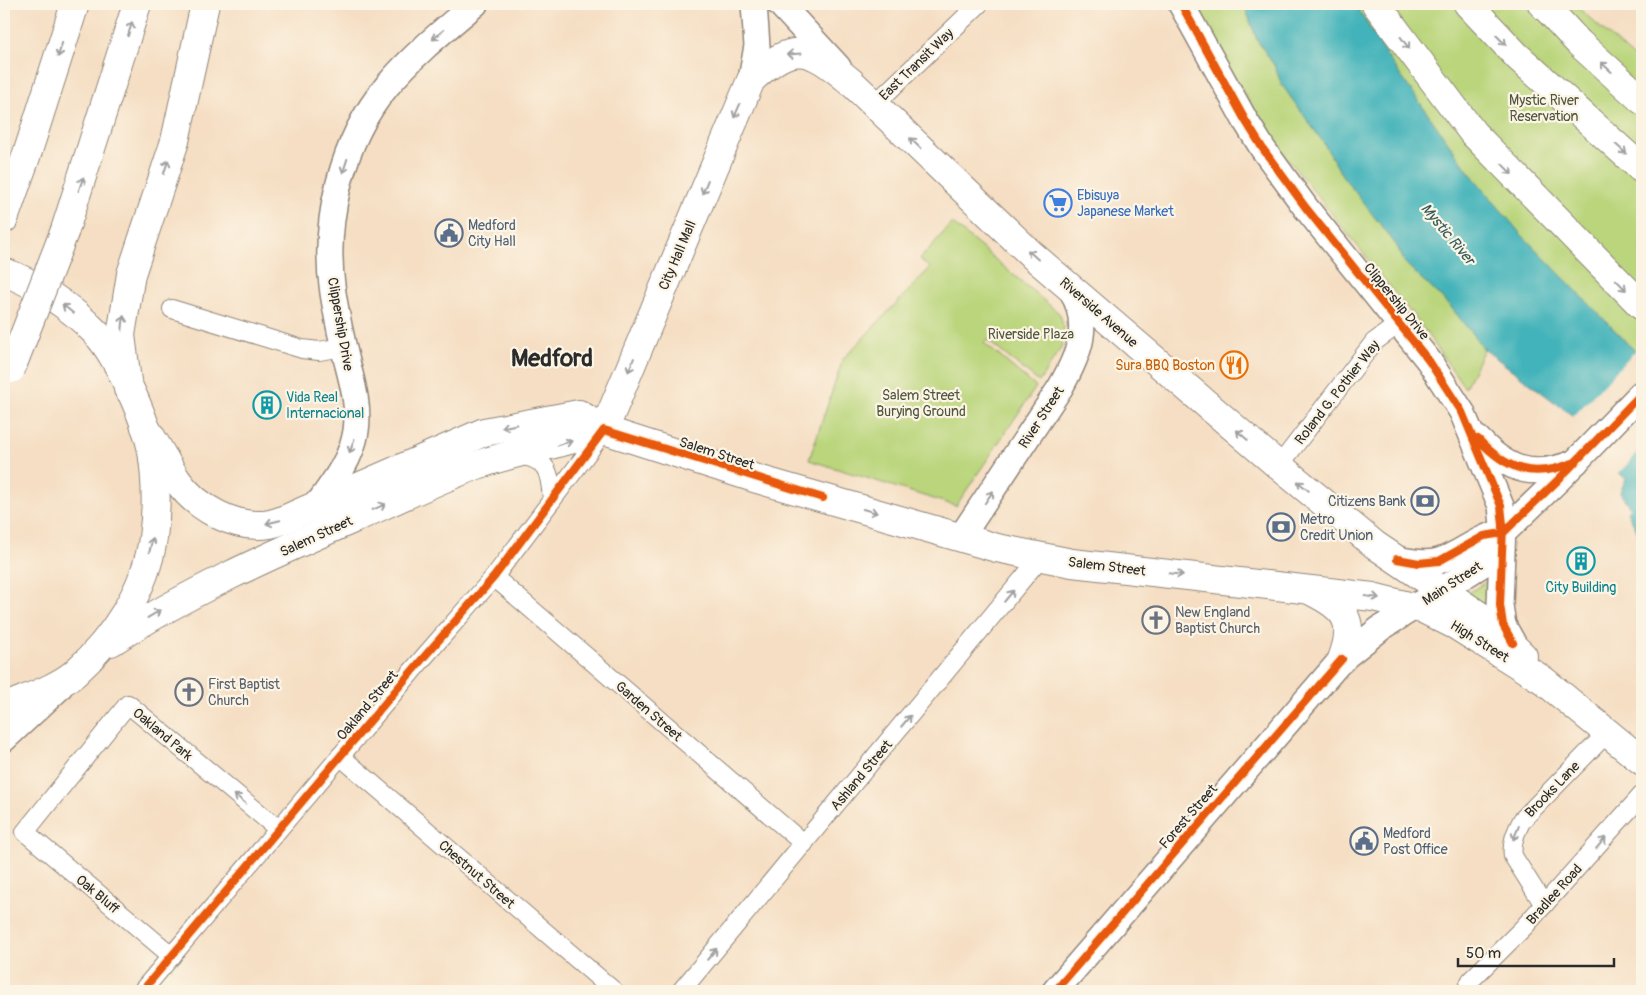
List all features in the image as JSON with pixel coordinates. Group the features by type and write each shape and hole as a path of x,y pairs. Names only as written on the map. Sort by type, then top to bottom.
{"main road":[{"path":"6,213 75,4"},
{"path":"7,377 65,230 137,4"},
{"path":"128,388 121,335 131,274 175,141 205,4"},
{"name":"Clippership Drive","path":"318,504 347,458 356,430 356,404 333,287 331,241 337,196 349,153 361,126 387,86 415,55 475,4"},
{"name":"City Hall Mall","path":"604,430 750,80 757,46 754,4"},
{"name":"Riverside Avenue","path":"780,4 851,82 1032,255 1345,522 1397,560 1444,590"},
{"name":"Clippership Drive","path":"1180,4 1263,149 1325,232 1429,361 1470,428 1498,497 1503,533 1500,605 1503,625 1512,643"},
{"path":"1376,4 1473,133 1642,306"},
{"path":"1468,4 1517,56 1642,169"},
{"path":"1543,5 1579,43 1642,100"},
{"name":"City Hall Mall","path":"750,80 772,60 785,54 800,53 825,61 851,82"},
{"path":"4,272 50,295 95,332 116,363 145,428 152,450 154,488 153,539 142,576 123,616 98,650 4,738"},
{"name":"River Street","path":"961,537 1060,388 1073,363 1080,344 1082,320 1080,307 1070,287"},
{"name":"Main Street","path":"1415,607 1483,564 1495,550 1503,533 1642,393"},
{"name":"Salem Street","path":"145,428 185,489 200,504 220,516 250,524 271,524 468,438 499,428 579,414 604,430 754,478 997,548 1040,558 1373,597 1415,607"},
{"path":"1470,428 1493,454 1520,469 1545,471 1581,456"},
{"name":"Salem Street","path":"98,650 156,613 312,537 480,464 514,454 566,443 604,430"},
{"name":"Main Street","path":"1397,560 1419,563 1439,560 1484,536 1503,533"},
{"path":"1307,589 1338,607 1347,620 1350,629 1342,659"},
{"name":"High Street","path":"1444,590 1486,620 1512,643 1544,680"},
{"name":"High Street","path":"1415,607 1445,619 1544,680 1642,761"},
{"name":"Forest Street","path":"1055,991 1342,659 1381,628 1415,607"},
{"path":"4,708 41,692 73,675"}],"street":[{"name":"East Transit Way","path":"875,104 979,4"},
{"path":"172,309 302,349 318,351 344,347"},
{"name":"Roland G. Pothier Way","path":"1279,466 1374,342 1400,323"},
{"name":"Oakland Street","path":"142,991 494,577 604,430"},
{"path":"514,454 534,457 543,464 551,483 552,500"},
{"name":"Ashland Street","path":"681,991 1040,558"},
{"name":"Garden Street","path":"494,577 804,844"},
{"name":"Oakland Park","path":"25,832 128,704 278,829"},
{"name":"Brooks Lane","path":"1544,905 1513,856 1511,847 1514,837 1522,820 1607,733"},
{"name":"Chestnut Street","path":"340,756 614,991"},
{"name":"Bradlee Road","path":"1466,991 1471,980 1544,905 1642,795"},
{"name":"Oak Bluff","path":"25,832 172,956"}],"green space":[{"path":"1196,4 1244,4 1257,40 1274,65 1282,85 1323,142 1342,175 1397,246 1405,263 1451,307 1484,349 1465,388 1423,328 1271,138 1216,48"},
{"name":"Mystic River Reservation","path":"1355,4 1574,4 1642,65 1642,358 1519,233 1469,172 1388,58"},
{"name":"Salem Street Burying Ground","path":"952,223 1060,314 1064,329 1061,348 1039,382 987,340 984,343 1036,387 956,506 809,460 843,359 930,268 920,259"},
{"path":"1487,581 1485,608 1464,596"}],"water":[{"name":"Mystic River","path":"1244,4 1355,4 1388,58 1469,172 1520,233 1642,358 1642,541 1627,511 1630,508 1620,492 1626,479 1573,416 1484,349 1451,307 1405,263 1397,246 1342,175 1323,142 1282,85 1274,65 1257,40"}],"pier":[{"path":"1636,350 1642,358 1642,448 1617,475 1572,418"}],"cycle path":[{"path":"1181,4 1263,149 1306,208 1429,361 1462,412 1501,506 1503,525 1500,605 1503,625 1513,643"},
{"path":"1397,559 1419,563 1439,561 1484,536 1503,533 1558,480 1642,393"},
{"path":"142,991 424,657 494,577 604,430 823,498"},
{"path":"1478,439 1499,458 1521,469 1545,470 1573,463"},
{"path":"1055,991 1342,659"}],"place":[{"name":"Ebisuya Japanese Market","path":"1058,203"},
{"name":"Medford City Hall","path":"449,233"},
{"name":"Sura BBQ Boston","path":"1234,365"},
{"name":"Vida Real Internacional","path":"267,405"},
{"name":"Citizens Bank","path":"1425,501"},
{"name":"Metro Credit Union","path":"1281,527"},
{"name":"City Building","path":"1581,561"},
{"name":"New England Baptist Church","path":"1156,620"},
{"name":"First Baptist Church","path":"189,692"},
{"name":"Medford Post Office","path":"1364,841"}],"district":[{"name":"Medford","path":"552,358"}],"park label":[{"name":"Riverside Plaza","path":"1031,334"}]}
